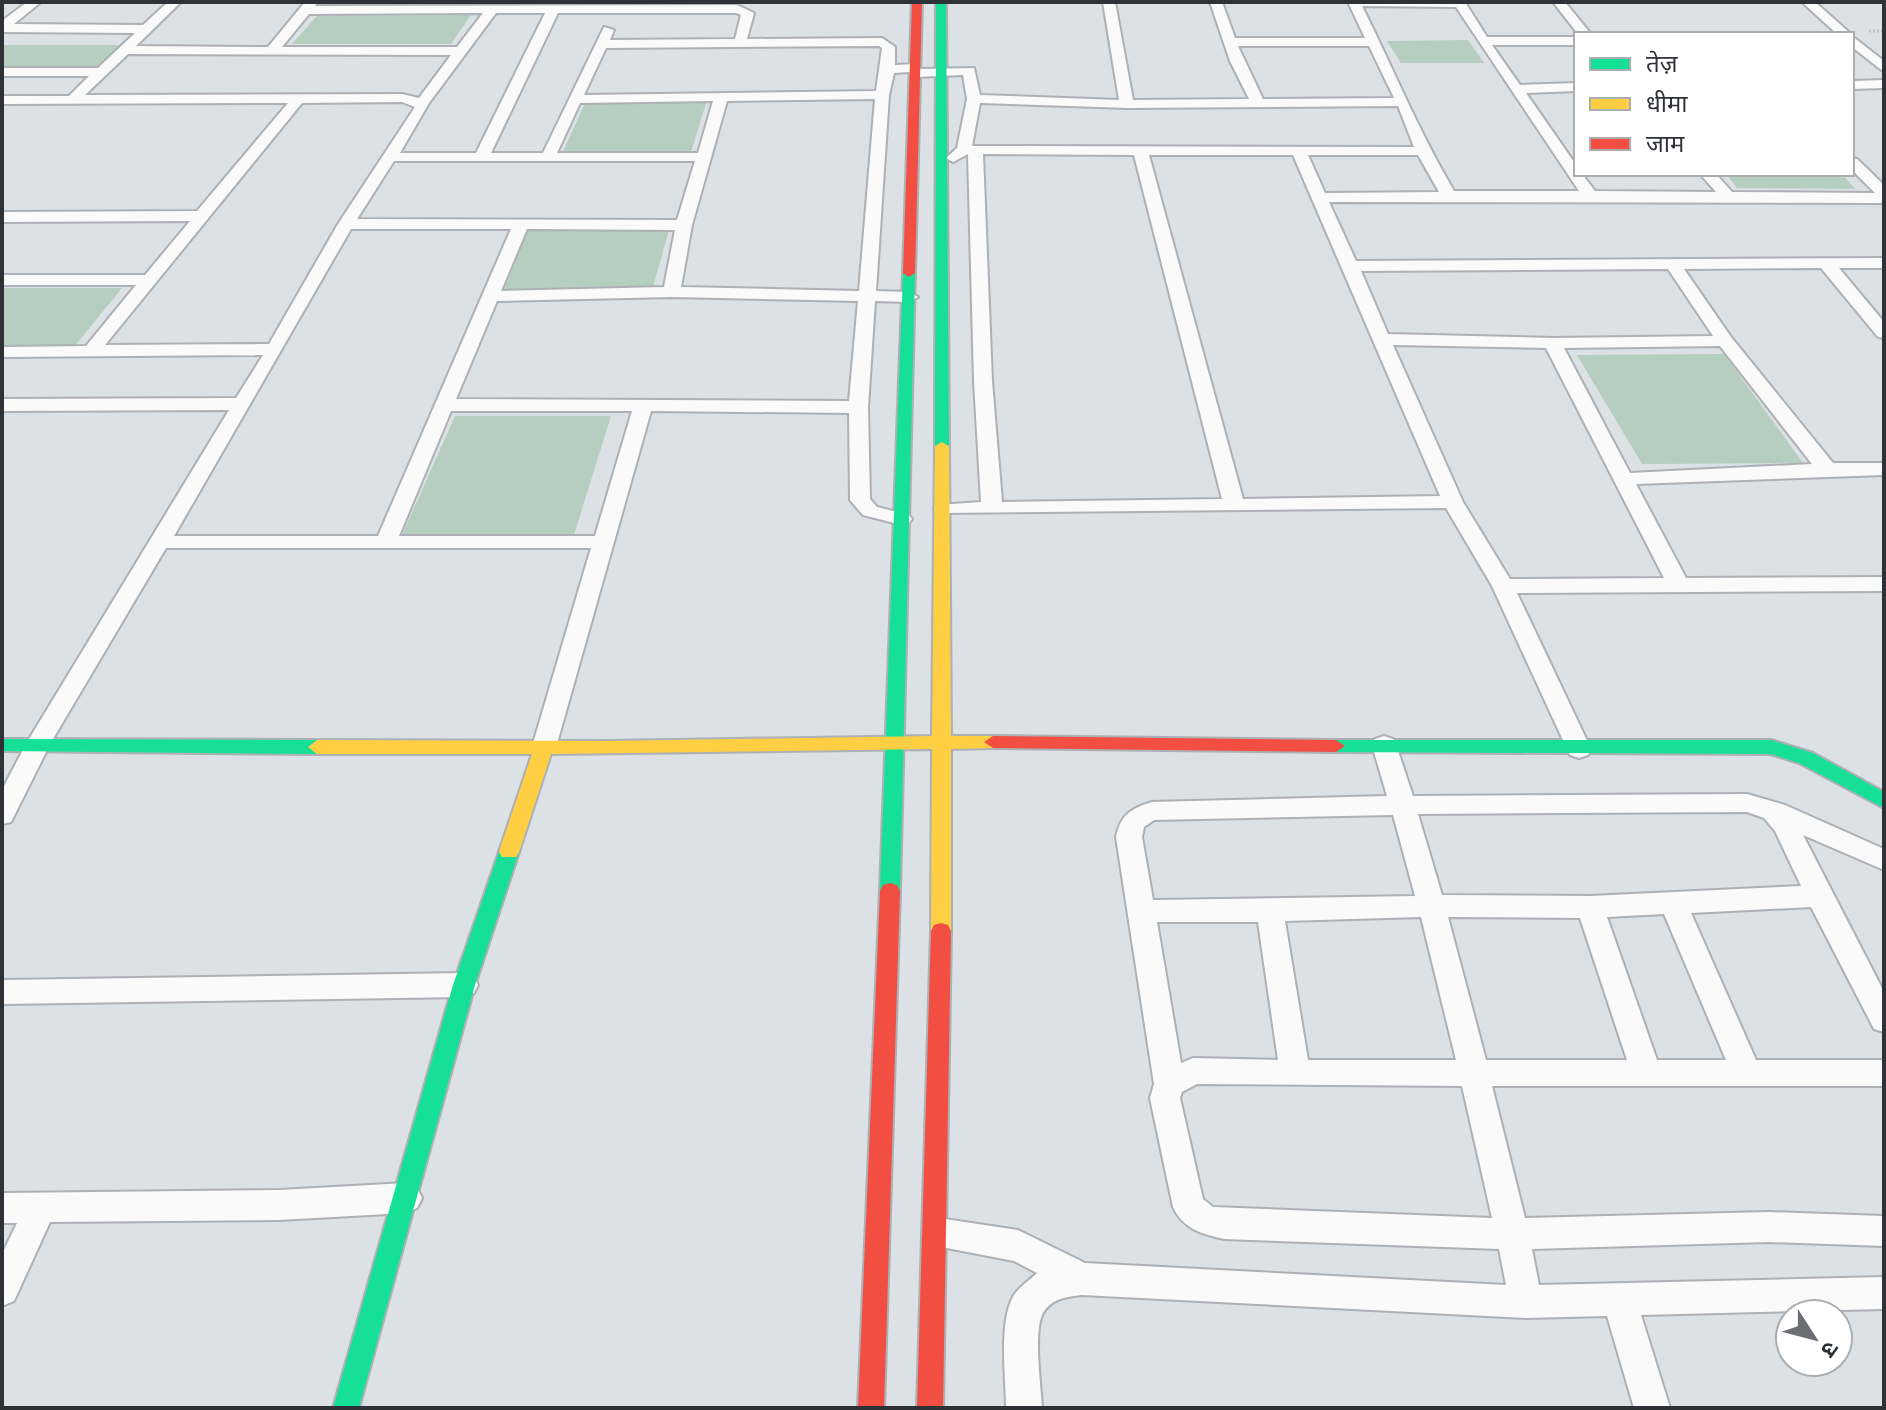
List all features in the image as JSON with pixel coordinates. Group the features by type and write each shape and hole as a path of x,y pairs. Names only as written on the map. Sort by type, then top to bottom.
{"main road":[{"path":"871,1408 896,743 917,2"},
{"path":"930,1408 938,1233 944,742 942,2"},
{"path":"2,745 544,747 944,742 1579,749 1695,744 1771,747 1806,758 1884,801"},
{"path":"346,1408 464,985 544,747"}],"street":[{"path":"2,28 35,2"},
{"path":"72,100 175,2"},
{"path":"1109,2 1127,104"},
{"path":"1216,2 1258,103"},
{"path":"1449,196 1423,151 1356,2 1459,3 1574,172"},
{"path":"1559,2 1583,32"},
{"path":"1808,2 1843,32"},
{"path":"271,51 308,6 492,10 742,9 748,13 740,43"},
{"path":"2,815 38,744 275,349 346,224 422,103 492,10"},
{"path":"481,157 553,10"},
{"path":"548,157 617,10"},
{"path":"2,28 146,29"},
{"path":"1483,41 1574,41"},
{"path":"602,44 882,42 889,47 882,95 858,407 860,500 870,511 902,519"},
{"path":"1231,42 1375,42"},
{"path":"1854,43 1884,68"},
{"path":"122,50 460,51"},
{"path":"888,69 969,71 974,99 969,151 992,508"},
{"path":"2,72 98,72"},
{"path":"1854,85 1884,84"},
{"path":"1518,89 1574,87"},
{"path":"576,99 882,95"},
{"path":"672,292 684,225 721,97"},
{"path":"90,352 299,98"},
{"path":"2,100 402,98 422,103"},
{"path":"974,99 1127,104 1403,102"},
{"path":"943,165 969,151 1423,151"},
{"path":"1141,152 1234,505"},
{"path":"1299,152 1453,502 1503,586 1579,749"},
{"path":"390,157 703,157"},
{"path":"1854,164 1884,196"},
{"path":"1577,176 1590,196"},
{"path":"1710,176 1728,197"},
{"path":"1319,198 1884,196"},
{"path":"2,217 200,216"},
{"path":"346,224 684,225"},
{"path":"386,541 521,224"},
{"path":"1350,266 1884,263"},
{"path":"1827,265 1884,333"},
{"path":"1674,266 1725,341 1827,469"},
{"path":"2,280 149,280"},
{"path":"491,296 672,292 909,297"},
{"path":"1382,339 1552,343 1725,341"},
{"path":"1552,343 1678,584"},
{"path":"2,352 275,349"},
{"path":"2,405 241,404"},
{"path":"443,405 858,407"},
{"path":"544,747 643,405"},
{"path":"1621,479 1884,469"},
{"path":"944,509 1453,502"},
{"path":"160,542 601,542"},
{"path":"1503,586 1884,584"},
{"path":"1384,745 1404,805 1475,1075 1526,1302"},
{"path":"1884,860 1773,811 1731,802 1189,808 1139,815 1131,824 1129,837 1169,1084 1165,1098 1189,1207 1205,1220 1224,1224 1512,1234 1769,1227 1884,1231"},
{"path":"1773,811 1786,826 1884,1020"},
{"path":"1141,911 1430,906 1590,907 1819,896"},
{"path":"1673,903 1747,1074"},
{"path":"1590,907 1647,1074"},
{"path":"1270,911 1295,1073"},
{"path":"2,992 464,985"},
{"path":"1169,1084 1193,1071 1475,1075 1884,1073"},
{"path":"2,1208 279,1205 406,1198"},
{"path":"2,1290 41,1207"},
{"path":"938,1233 1018,1246 1082,1279"},
{"path":"1024,1408 1022,1336 1027,1305 1051,1283 1082,1279 1526,1302 1884,1293"},
{"path":"1619,1301 1652,1408"}],"path":[{"path":"1869,31 1884,31"}],"green space":[{"path":"471,15 451,44 292,44 317,16"},
{"path":"1468,40 1484,63 1401,63 1387,41"},
{"path":"2,45 124,45 95,70 2,70"},
{"path":"585,103 706,103 691,152 563,152"},
{"path":"1728,176 1844,176 1855,189 1737,188"},
{"path":"669,230 652,291 503,292 528,231"},
{"path":"2,288 122,288 73,348 2,348"},
{"path":"1724,354 1803,463 1642,464 1577,355"},
{"path":"455,416 611,416 574,535 402,535"}],"traffic: fast":[{"path":"941,2 942,446"},
{"path":"890,891 909,273"},
{"path":"2,745 317,747"},
{"path":"1336,746 1771,747 1806,758 1884,801"},
{"path":"346,1408 464,985 509,852"}],"traffic: slow":[{"path":"941,931 942,446"},
{"path":"317,747 610,748 993,742"},
{"path":"509,852 544,747"}],"traffic: jam":[{"path":"909,273 917,2"},
{"path":"993,742 1336,746"},
{"path":"871,1408 890,891"},
{"path":"930,1408 941,931"}]}
